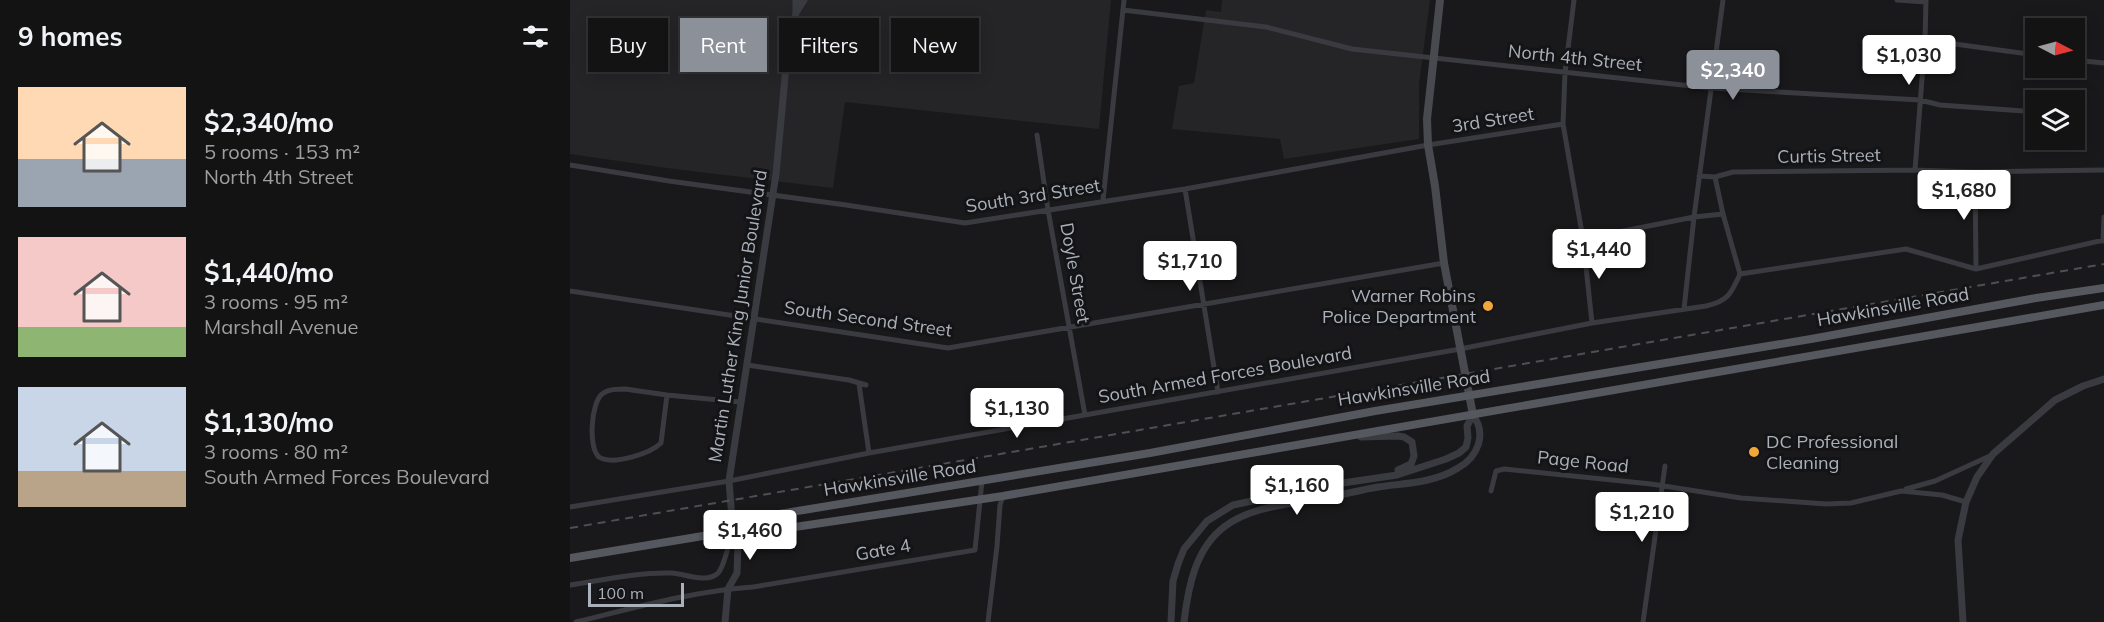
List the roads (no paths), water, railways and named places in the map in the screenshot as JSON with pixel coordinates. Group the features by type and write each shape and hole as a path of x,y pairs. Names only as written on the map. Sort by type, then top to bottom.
{"main road":[{"path":"1440,0 1427,119 1428,145 1444,263 1473,415"},
{"name":"Hawkinsville Road","path":"733,531 767,516 1150,453 1310,422 2104,288"},
{"name":"Hawkinsville Road","path":"570,558 733,531 768,531 1003,496 2104,305"}],"street":[{"name":"Martin Luther King Junior Boulevard","path":"725,622 728,589 737,573 738,543 733,531 729,481 776,174 788,45 796,13 796,0"},
{"name":"Martin Luther King Junior Boulevard","path":"796,13 804,0"},
{"path":"1103,200 1124,0"},
{"path":"1574,0 1565,73 1563,124 1583,239 1592,323"},
{"path":"1684,309 1710,88 1723,0"},
{"path":"1897,0 1926,1 1915,170"},
{"name":"North 4th Street","path":"1123,10 1266,27 1352,49 1565,73 1710,88 1920,100 1940,105 2025,111"},
{"path":"1925,40 2025,54"},
{"path":"2085,61 2104,63"},
{"name":"3rd Street","path":"1428,145 1563,124"},
{"name":"Doyle Street","path":"1037,135 1048,210 1085,415"},
{"name":"South 3rd Street","path":"570,165 669,182 772,194 965,223 1185,189 1428,145"},
{"name":"Curtis Street","path":"1700,176 1716,177 1733,172 2104,170"},
{"path":"1975,172 1976,269"},
{"path":"1716,177 1723,214 1740,274 1906,249 1976,269 2104,241 2104,217"},
{"path":"1185,189 1218,392"},
{"path":"1583,239 1694,217 1723,214"},
{"name":"South Second Street","path":"570,291 948,348 1444,263"},
{"name":"South Armed Forces Boulevard","path":"570,507 729,481 869,453 1460,349 1592,323 1720,303 1734,288 1740,274"},
{"path":"747,365 849,380 866,385"},
{"path":"1964,622 1958,540 1966,502 1977,477 1994,454 2034,416 2055,400 2083,386 2104,379"},
{"path":"858,384 869,453"},
{"path":"667,395 661,443 654,450 609,460 599,457 594,446 592,420 596,402 602,394 611,390 625,389 740,402"},
{"path":"1171,622 1173,581 1178,564 1184,549 1207,521 1233,505 1329,485 1397,475 1421,468 1460,453 1466,447 1467,426 1473,415 1480,424 1479,447 1472,457 1459,468 1433,479 1270,508 1237,518 1210,539 1201,555 1190,585 1185,622"},
{"path":"1336,439 1398,436 1412,442 1414,456 1411,464 1375,478"},
{"name":"Page Road","path":"1491,491 1496,471 1503,469 1662,486 1741,498 1838,505 1935,481 1994,454"},
{"path":"1643,622 1665,466"},
{"name":"Gate 4","path":"728,589 753,587 975,550 982,481"},
{"name":"Page Road","path":"1901,491 1942,495 1966,502"},
{"path":"988,622 1000,505 1003,496"},
{"path":"570,585 657,573 714,577 724,564 726,547 733,531"},
{"path":"576,622 640,606 728,589"}],"railway":[{"path":"570,528 2104,264"}],"place":[{"name":"Warner Robins Police Department","path":"1488,306"},
{"name":"DC Professional Cleaning","path":"1754,452"}]}
